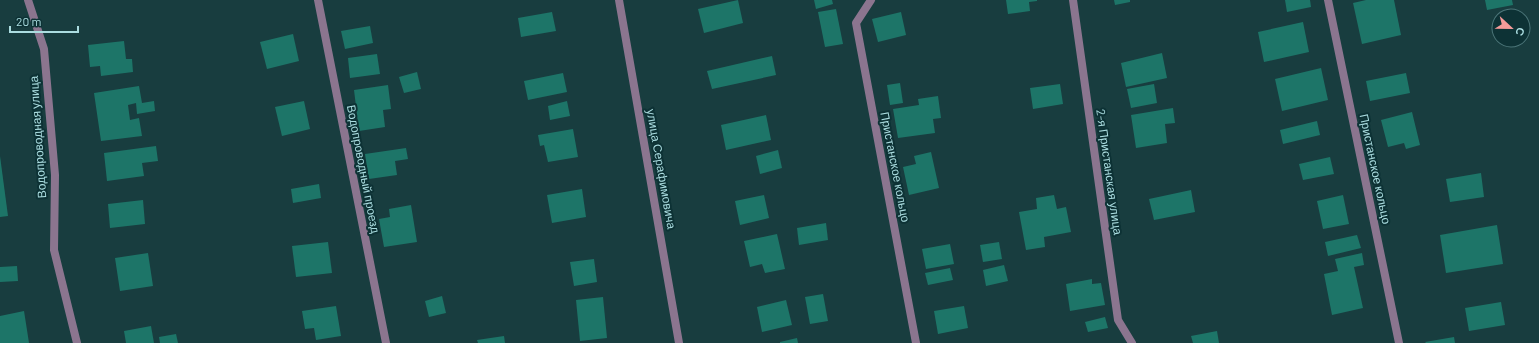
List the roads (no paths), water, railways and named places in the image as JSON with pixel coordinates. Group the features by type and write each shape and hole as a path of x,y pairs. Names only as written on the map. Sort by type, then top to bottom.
{"street":[{"name":"Водопроводная улица","path":"28,0 44,49 55,175 54,250 77,343"},
{"name":"Водопроводный проезд","path":"318,0 386,343"},
{"name":"улица Серафимовича","path":"619,0 679,343"},
{"name":"Пристанское кольцо","path":"871,0 856,23 916,343"},
{"name":"2-я Пристанская улица","path":"1073,0 1118,320 1132,343"},
{"name":"Пристанское кольцо","path":"1328,0 1399,343"}]}
